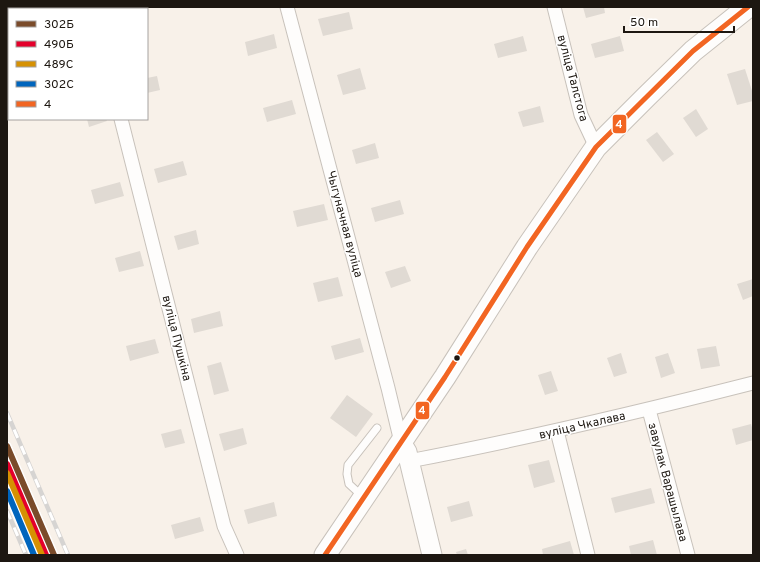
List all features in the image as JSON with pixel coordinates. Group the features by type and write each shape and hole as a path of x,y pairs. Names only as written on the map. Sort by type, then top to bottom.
{"main road":[{"path":"325,555 446,377 527,247 596,147 693,51 748,7"},
{"path":"401,442 407,452 432,555"}],"street":[{"name":"Чыгуначная вуліца","path":"287,7 386,380 401,442"},
{"name":"вуліца Талстога","path":"554,7 581,115 596,147"},
{"name":"вуліца Пушкіна","path":"121,120 224,526 237,555"},
{"name":"вуліца Чкалава","path":"409,461 557,431 649,410 753,383"},
{"name":"завулак Варашылава","path":"649,410 688,555"},
{"path":"557,431 588,555"}],"lane":[{"path":"364,497 349,484 347,474 348,465 377,428"}],"building":[{"path":"123,7 143,7 143,8 120,8"},
{"path":"583,7 604,7 605,13 586,18"},
{"path":"349,12 353,29 323,36 318,19"},
{"path":"274,34 277,48 248,56 245,42"},
{"path":"523,36 527,51 498,58 494,44"},
{"path":"620,36 624,51 595,58 591,44"},
{"path":"360,68 366,89 343,95 337,75"},
{"path":"745,69 753,94 753,101 737,105 727,74"},
{"path":"157,76 160,90 148,93 148,78"},
{"path":"292,100 296,114 267,122 263,108"},
{"path":"540,106 544,122 523,127 518,112"},
{"path":"696,109 708,129 696,137 683,118"},
{"path":"87,120 107,121 89,127"},
{"path":"657,132 674,154 663,162 646,140"},
{"path":"375,143 379,158 356,164 352,150"},
{"path":"183,161 187,175 158,183 154,169"},
{"path":"120,182 124,196 95,204 91,190"},
{"path":"400,200 404,214 375,222 371,208"},
{"path":"324,204 328,220 297,227 293,211"},
{"path":"196,230 199,244 178,250 174,236"},
{"path":"140,251 144,266 119,272 115,258"},
{"path":"405,266 411,281 391,288 385,272"},
{"path":"338,277 343,296 318,302 313,283"},
{"path":"753,279 753,296 743,300 737,284"},
{"path":"220,311 223,326 194,333 191,319"},
{"path":"360,338 364,352 335,360 331,346"},
{"path":"155,339 159,353 130,361 126,346"},
{"path":"716,346 720,366 701,369 697,349"},
{"path":"621,353 627,373 614,377 607,358"},
{"path":"668,353 675,373 661,378 655,357"},
{"path":"221,362 229,391 214,395 207,366"},
{"path":"551,371 558,391 545,395 538,375"},
{"path":"347,395 373,414 356,437 330,418"},
{"path":"751,424 753,440 736,445 732,429"},
{"path":"243,428 247,444 224,451 219,434"},
{"path":"181,429 185,443 165,448 161,434"},
{"path":"549,460 555,482 534,488 528,465"},
{"path":"651,488 655,503 615,513 611,498"},
{"path":"469,501 473,516 451,522 447,507"},
{"path":"274,502 277,516 248,524 244,510"},
{"path":"200,517 204,531 175,539 171,525"},
{"path":"653,540 657,555 631,555 629,546"},
{"path":"570,541 574,555 543,555 542,549"},
{"path":"466,549 468,555 457,555 456,552"}],"railway":[{"path":"7,413 68,555"},
{"path":"7,511 26,555"}],"transit line":[{"name":"4","path":"325,555 445,377 527,247 596,147 693,51 748,7"},
{"name":"302Б","path":"7,446 54,555"},
{"name":"490Б","path":"7,464 46,555"},
{"name":"489С","path":"7,473 42,555"},
{"name":"302С","path":"7,491 34,555"}]}
